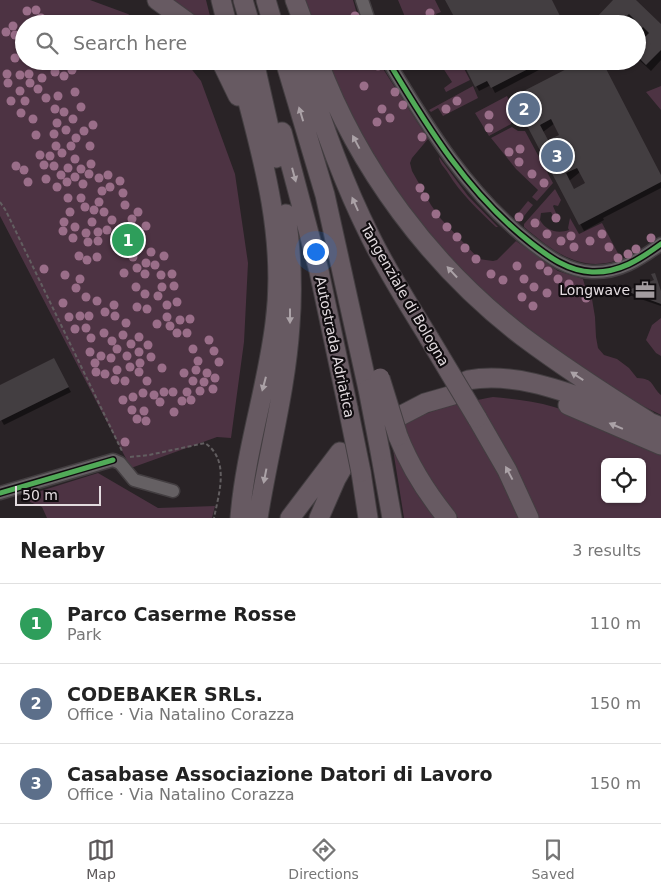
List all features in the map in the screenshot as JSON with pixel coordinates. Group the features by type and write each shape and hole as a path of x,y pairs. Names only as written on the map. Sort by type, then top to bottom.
{"highway":[{"path":"157,0 178,15"},
{"path":"221,0 225,15"},
{"path":"241,0 244,15"},
{"path":"241,0 247,15"},
{"path":"266,0 270,15"},
{"path":"285,0 289,15"},
{"path":"295,0 301,15"},
{"path":"225,70 240,101 270,192"},
{"path":"239,70 259,141 270,192 277,242 278,280 276,322 270,363 248,451 242,488 240,518"},
{"path":"256,70 284,194 290,247 290,324 287,356 258,518"},
{"name":"Autostrada Adriatica","path":"264,70 305,216 335,342 348,408 349,463 368,518"},
{"path":"288,70 324,195 374,384 415,474 447,518"},
{"name":"Tangenziale di Bologna","path":"306,70 338,166 354,203 380,254 507,470 529,518"},
{"path":"322,70 331,93 367,162 395,204 440,259 475,295 521,335 572,372 654,424"},
{"path":"654,424 572,394 533,383 499,378 471,385 544,397 661,445"},
{"name":"Autostrada Adriatica","path":"374,384 380,451 392,518"},
{"path":"398,410 425,403 450,390"},
{"path":"290,518 349,463"},
{"path":"319,518 336,479 349,463"}],"street":[{"path":"362,0 367,15"},
{"path":"394,70 452,161 467,181 504,220 549,257 563,265 578,270 592,272 608,271 635,262 661,244"},
{"path":"0,494 113,460 120,463 134,480 173,491"}],"path":[{"path":"0,202 125,457 149,455 204,443 210,447 220,461 221,484 214,518"}],"shaded area":[{"path":"0,0 90,0 128,14 129,15 15,15 15,70 192,70 201,81 235,174 248,263 244,342 231,438 217,437 131,468 0,216"},
{"path":"165,0 206,0 210,15 184,15"},
{"path":"304,0 353,0 357,15 308,15"},
{"path":"398,0 435,0 441,12 436,15 404,15"},
{"path":"329,70 384,70 428,139 410,163 412,171 441,219 479,259 497,260 516,241 558,271 583,279 586,290 592,299 598,348 604,355 617,359 629,368 637,378 652,383 661,395 661,415 619,394 498,308 416,221 368,152"},
{"path":"444,70 465,70 470,80 446,92 444,88 452,82"},
{"path":"473,86 478,98 443,116 438,108 431,112 429,110"},
{"path":"661,86 661,110 646,92"},
{"path":"507,96 516,114 512,118 511,124 489,136 475,113"},
{"path":"512,127 518,131 525,131 553,183 537,201 532,197 538,190 516,169 491,138"},
{"path":"439,157 468,196 498,227 489,221 464,195 442,165"},
{"path":"555,189 561,200 558,206 553,206 559,220 556,222 551,212 541,213 540,220 543,224 553,231 565,231 569,230 570,218 579,234 602,223 621,259 607,263 593,264 581,262 557,252 524,227 524,224"},
{"path":"528,201 533,205 520,221 517,221 515,217"},
{"path":"661,318 661,356 656,353 646,340 652,325"},
{"path":"493,397 554,407 595,422 661,451 661,518 458,518 427,481 403,425 425,414 458,404"},
{"path":"392,443 437,518 404,518"},
{"path":"98,473 158,508 215,506 212,518 47,518 42,507 30,502 31,494"}],"building":[{"path":"445,0 552,0 560,15 453,15"},
{"path":"613,0 636,0 661,24 661,50 646,65 646,36 649,33 646,30 646,15 599,15"},
{"path":"466,70 526,70 491,88 487,81 475,87"},
{"path":"564,70 607,70 661,175 661,182 579,225 512,97","holes":["551,119 559,135 548,140 540,125","577,168 585,183 574,189 566,173"]},
{"path":"655,273 661,291 661,304 626,291 654,280 651,274"},
{"path":"54,358 69,387 0,421 0,385"}],"cycle path":[{"path":"393,70 434,135 469,182 509,224 545,253 575,269 602,272 620,268 661,244"},
{"path":"0,493 113,460"}],"place":[{"name":"CODEBAKER SRLs.","path":"524,109"},
{"name":"Casabase Associazione Datori di Lavoro","path":"557,156"},
{"name":"Parco Caserme Rosse","path":"128,240"},
{"name":"Longwave","path":"645,290"}]}
